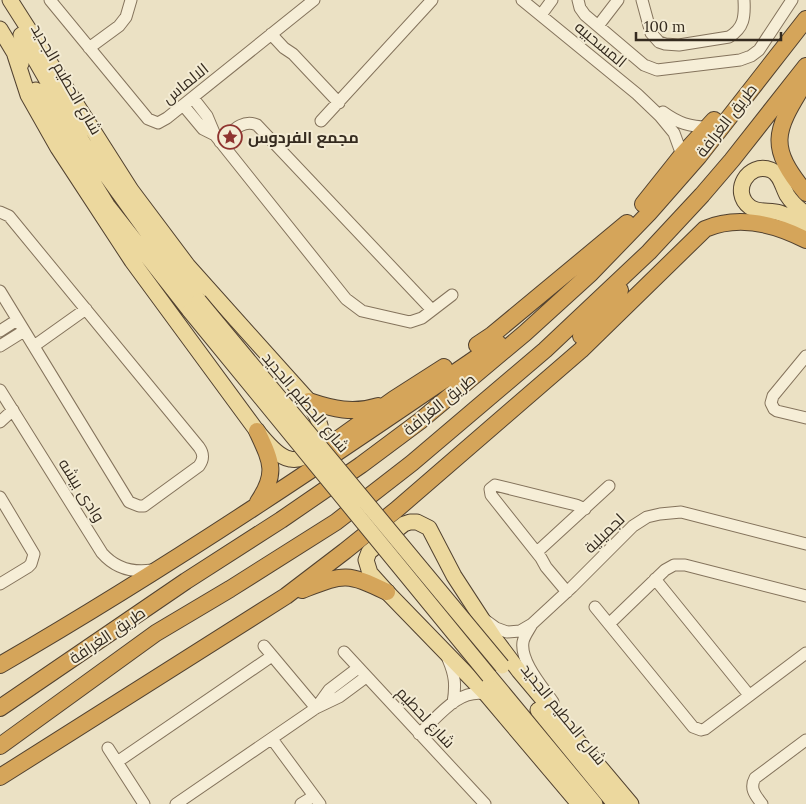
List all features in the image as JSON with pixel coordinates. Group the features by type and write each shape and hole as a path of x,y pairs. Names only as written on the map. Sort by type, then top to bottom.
{"highway":[{"name":"طريق الغرافة","path":"0,708 361,465 420,421 568,295 643,220 699,156 806,19"},
{"path":"278,492 280,484 286,476 394,399 492,335 630,220 682,155 765,65 778,54"},
{"name":"طريق الغرافة","path":"0,746 156,633 230,590 336,522 545,350 649,252 702,195 806,66"},
{"path":"806,82 782,123 779,140 785,164 806,193"},
{"path":"0,777 286,596 396,510 540,386 581,350 705,229 716,224 732,221 756,223 789,232 806,240"},
{"path":"540,386 649,252"},
{"path":"0,665 161,568 255,507 568,295"},
{"path":"309,401 326,407 348,411 376,407 394,399"},
{"path":"255,507 270,483 271,469 268,454 257,431"},
{"path":"286,596 333,578 342,577 358,578 386,592"}],"main road":[{"name":"شارع الحطيم الجديد","path":"2,0 83,142 171,264 195,306 489,676 595,804"},
{"path":"10,0 131,190 188,266 309,401 319,421 321,431 320,439 305,456 289,459 280,454 257,431 132,262 58,148 28,95 16,55"},
{"name":"شارع الحطيم الجديد","path":"0,29 107,205 502,666 615,804"},
{"path":"806,214 787,195 777,174 762,168 754,170 743,181 741,194 743,200 750,207 780,213 806,228"},
{"path":"579,804 486,694 386,592 368,569 366,560 370,552 404,524 417,522 428,528 454,576 512,664 631,804"}],"street":[{"name":"الالماس","path":"50,0 152,122 163,122 314,0"},
{"path":"89,48 120,26 126,17 131,0"},
{"path":"321,121 432,0"},
{"name":"المسحبيه","path":"522,0 637,94 676,121 695,127 708,127"},
{"path":"541,15 552,0"},
{"path":"578,0 582,12 652,70 746,59 756,54 792,0"},
{"path":"598,26 618,0"},
{"path":"642,0 648,28 654,38 659,42 671,45 721,39 736,33 744,20 744,0"},
{"path":"274,32 288,45 292,54 338,103"},
{"path":"700,42 703,65"},
{"name":"المسحبيه","path":"637,94 671,128 682,155"},
{"path":"188,102 207,116 217,139 350,304 362,311 406,322 418,320 452,295"},
{"path":"217,139 243,124 248,123 257,126 432,310"},
{"path":"0,212 9,216 199,448 203,454 200,466 149,503 139,506 130,502 0,291"},
{"path":"34,346 86,309"},
{"path":"0,331 17,320"},
{"path":"0,346 24,331"},
{"path":"806,356 773,396 771,403 774,410 806,418"},
{"name":"وادى بيشه","path":"0,390 7,407 98,548 112,562 124,569 139,572 161,568"},
{"path":"0,422 7,407"},
{"path":"570,590 551,565 539,555 490,492 492,486 495,485 576,505 584,509"},
{"path":"539,555 609,486"},
{"path":"0,497 34,554 28,568 0,584"},
{"name":"لجميلية","path":"479,616 496,628 507,632 520,631 532,624 570,590 633,526 647,517 681,512 806,544"},
{"path":"609,624 669,567 685,565 806,596"},
{"path":"655,579 749,695"},
{"path":"595,607 693,727 697,729 705,729 806,652"},
{"name":"لجميلية","path":"532,624 523,643 525,659 554,704 562,723"},
{"path":"264,646 316,708"},
{"path":"444,650 455,677 456,690 453,703"},
{"name":"شارع لحطيم","path":"344,652 485,804"},
{"path":"117,762 272,656"},
{"path":"316,708 330,690 358,668"},
{"path":"176,804 316,708 338,697 366,677"},
{"path":"419,734 464,695 469,693 486,694"},
{"path":"272,739 317,800 301,804"},
{"path":"762,804 752,790 755,778 806,740"},
{"path":"108,748 144,804"}],"place":[{"name":"مجمع الفردوس","path":"230,137"}]}
